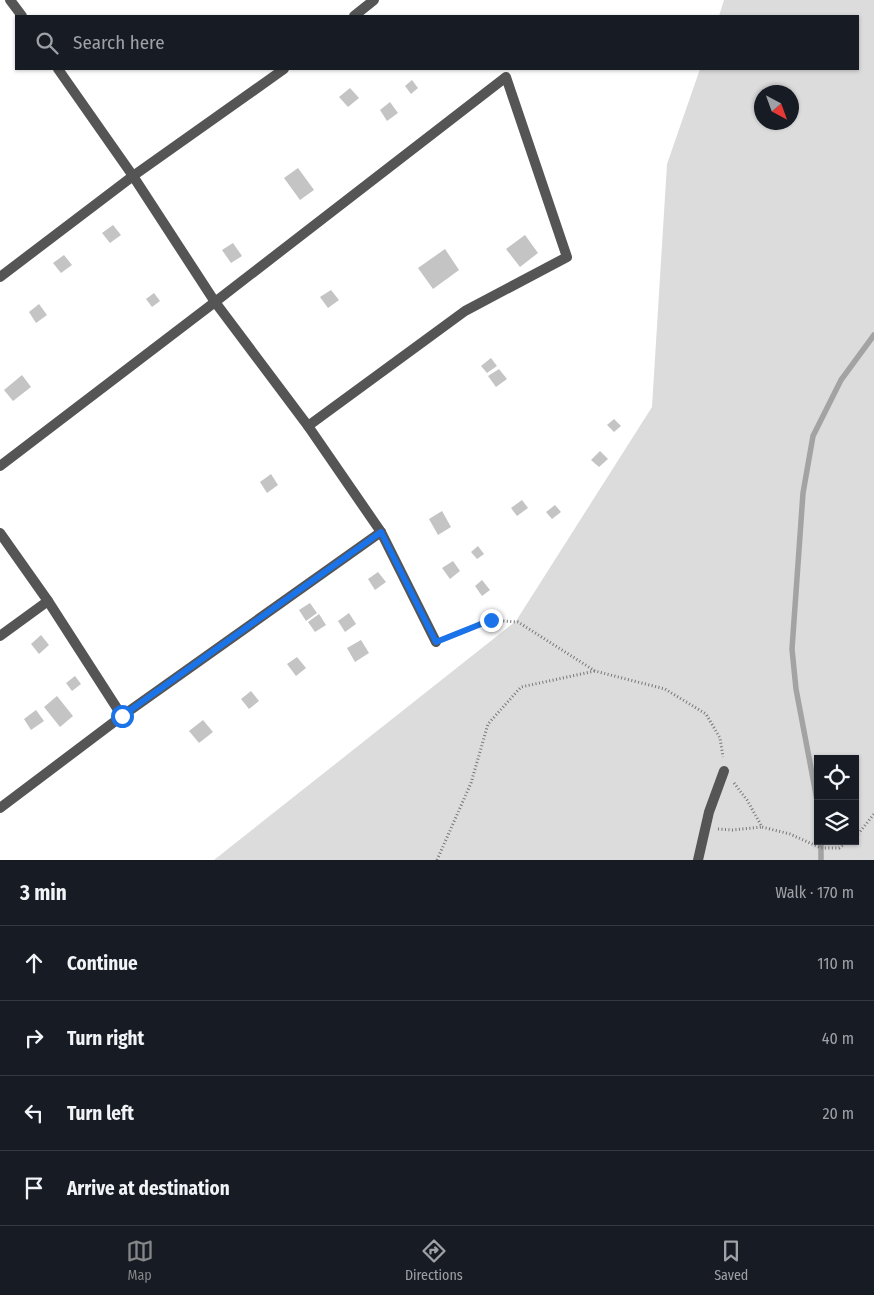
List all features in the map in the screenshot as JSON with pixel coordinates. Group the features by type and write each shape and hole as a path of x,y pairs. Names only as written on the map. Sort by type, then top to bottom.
{"street":[{"path":"10,0 21,15"},
{"path":"355,15 374,0"},
{"path":"59,70 134,176 215,302 308,426 381,532 436,642"},
{"path":"0,277 134,176 283,70"},
{"path":"0,466 506,77 567,257 465,311 308,426"},
{"path":"0,808 122,716 381,532"},
{"path":"0,533 48,601 122,716"},
{"path":"0,636 48,601"},
{"path":"698,860 709,812 724,771"}],"path":[{"path":"436,642 491,620 518,622 595,671 665,688 706,714 720,738 724,771 747,800 762,827"},
{"path":"437,860 471,783 488,724 521,687 595,671"},
{"path":"859,833 874,814"},
{"path":"706,828 732,830 762,827 790,834 814,845"},
{"path":"814,845 821,848 839,848 843,845"}],"shaded area":[{"path":"724,0 874,0 874,860 214,860 516,621 652,407 667,164 700,70 859,70 859,15 719,15"}],"building":[{"path":"412,80 418,88 411,94 405,86"},
{"path":"350,88 359,98 348,107 339,97"},
{"path":"390,102 398,113 387,121 380,110"},
{"path":"298,168 314,190 300,200 284,178"},
{"path":"113,225 121,235 110,243 102,233"},
{"path":"525,235 538,253 520,267 506,249"},
{"path":"233,243 242,256 231,263 222,250"},
{"path":"445,249 459,270 433,289 418,268"},
{"path":"64,255 72,265 61,273 53,263"},
{"path":"331,290 339,300 328,308 320,297"},
{"path":"154,293 160,301 152,307 146,299"},
{"path":"39,304 47,315 36,323 29,312"},
{"path":"491,358 497,366 487,373 481,366"},
{"path":"499,369 507,379 496,387 488,376"},
{"path":"22,375 31,387 13,401 4,390"},
{"path":"614,419 621,426 614,432 607,425"},
{"path":"600,451 608,459 599,467 591,460"},
{"path":"271,474 278,485 267,493 260,482"},
{"path":"522,500 528,508 517,516 511,508"},
{"path":"555,505 561,512 552,519 546,512"},
{"path":"442,511 451,527 438,535 429,519"},
{"path":"478,546 484,554 477,559 471,552"},
{"path":"453,561 460,571 450,579 442,568"},
{"path":"378,572 386,582 375,590 368,579"},
{"path":"482,580 490,590 482,596 475,586"},
{"path":"310,603 317,613 306,621 299,610"},
{"path":"349,613 356,624 345,632 338,621"},
{"path":"319,614 326,625 315,632 308,622"},
{"path":"41,635 49,645 39,654 31,644"},
{"path":"361,640 369,653 355,662 347,648"},
{"path":"297,657 306,668 296,676 287,664"},
{"path":"75,676 81,684 72,691 66,683"},
{"path":"251,691 259,701 249,709 241,699"},
{"path":"57,696 73,716 60,727 44,707"},
{"path":"36,710 44,721 31,730 24,719"},
{"path":"203,720 213,732 199,743 189,731"}],"waterway":[{"path":"817,800 796,689 792,649 803,493 813,436 841,380 874,335"},
{"path":"821,845 821,860"}],"route":[{"path":"122,716 381,532 436,642 469,627 491,620"}]}
